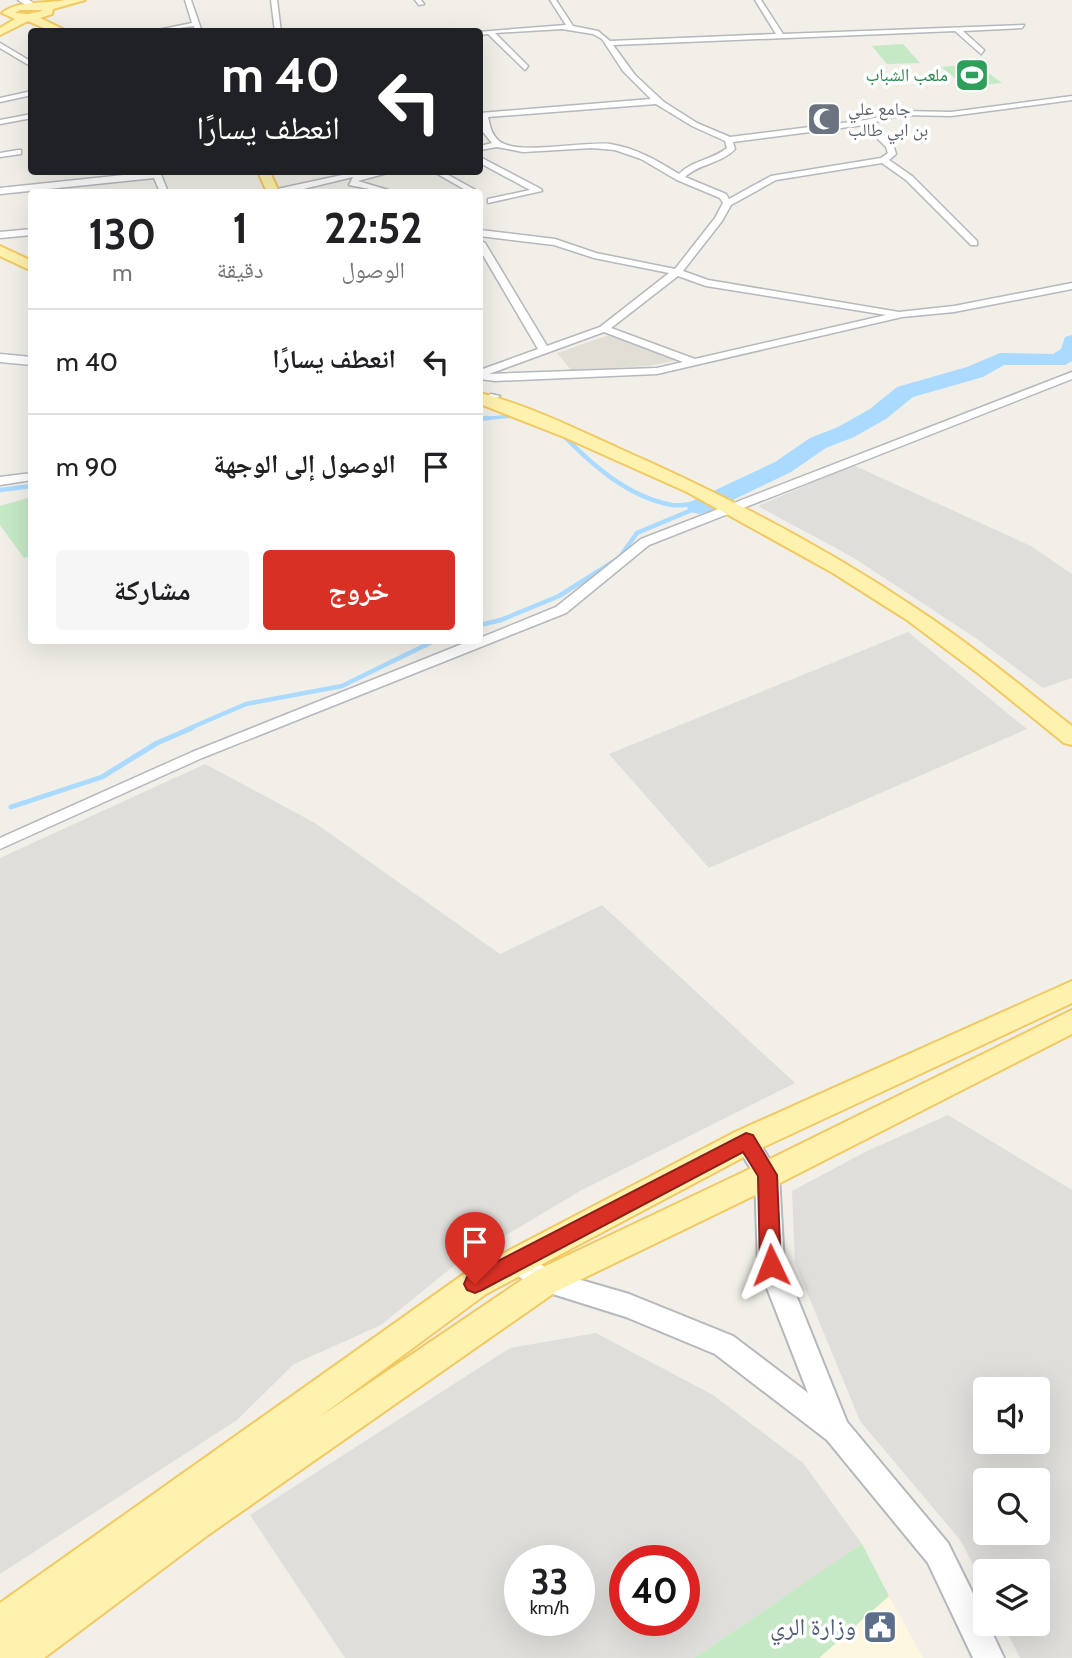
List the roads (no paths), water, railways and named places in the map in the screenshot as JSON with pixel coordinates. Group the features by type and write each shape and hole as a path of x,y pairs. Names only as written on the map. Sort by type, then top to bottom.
{"main road":[{"path":"4,16 12,9 27,3 58,0"},
{"path":"34,28 46,26 61,18 80,0"},
{"path":"27,3 61,18"},
{"path":"4,16 27,17 44,14 61,18"},
{"path":"27,17 46,26"},
{"path":"0,34 27,17"},
{"path":"0,34 28,29"},
{"path":"0,250 28,265"},
{"path":"0,260 28,274"},
{"path":"0,358 28,361"},
{"path":"484,398 699,486 846,567 1072,723"},
{"path":"992,666 1072,738"},
{"path":"0,1626 475,1284 746,1141 1072,991"},
{"path":"12,1658 195,1522 546,1281 767,1175 1072,1021"}],"street":[{"path":"188,0 198,28"},
{"path":"274,0 277,4 278,28"},
{"path":"553,0 572,29"},
{"path":"758,0 781,36"},
{"path":"483,33 587,30 610,43 1022,26"},
{"path":"956,29 981,51"},
{"path":"490,32 525,68"},
{"path":"610,43 614,55 659,101 729,140 866,122 902,113 951,114 1072,98"},
{"path":"0,45 28,62"},
{"path":"9,91 26,96"},
{"path":"0,100 26,96"},
{"path":"483,115 659,101"},
{"path":"0,122 28,117"},
{"path":"483,118 487,132 497,144 509,149 582,145 626,149 680,178 723,196 727,203"},
{"path":"483,374 604,330 677,272 719,219 727,203 775,178 884,160 892,154 890,146 866,122"},
{"path":"483,136 487,132"},
{"path":"680,178 688,167 725,156 731,149 729,140"},
{"path":"483,147 497,144"},
{"path":"0,155 18,152"},
{"path":"884,160 909,178 974,243"},
{"path":"483,162 538,191 483,202"},
{"path":"0,191 87,176 110,175"},
{"path":"288,189 352,175"},
{"path":"342,183 375,175"},
{"path":"443,175 468,189"},
{"path":"319,183 369,185 382,189"},
{"path":"483,197 491,201"},
{"path":"0,235 28,232"},
{"path":"483,233 555,242 594,255 677,272 706,283 902,314"},
{"path":"483,248 545,352"},
{"path":"483,376 495,378 657,371 902,314 954,309 1072,286"},
{"path":"604,330 696,363"},
{"path":"483,641 561,610 645,542 1072,375"},
{"path":"0,481 28,477"},
{"path":"0,844 8,836 197,755 476,644"},
{"path":"746,1141 767,1175 771,1265 837,1431"},
{"path":"517,1261 546,1281 629,1306 724,1345 837,1431 938,1553 989,1658"}],"waterway":[{"path":"699,507 783,467 818,443 846,432 878,414 905,392 975,372 1000,359 1058,361 1071,352 1072,341"},
{"path":"483,419 514,416"},
{"path":"483,419 488,418"},
{"path":"562,434 598,468 640,495 672,505 710,502"},
{"path":"0,490 28,486"},
{"path":"483,624 501,620 559,596 619,558 637,533 699,507"},
{"path":"188,729 246,704 342,686 428,644"},
{"path":"11,807 102,777 157,743 192,728"}],"place":[{"name":"ملعب الشباب","path":"972,75"},
{"name":"جامع علي بن ابي طالب","path":"824,119"},
{"name":"وزارة الري","path":"880,1627"}]}
